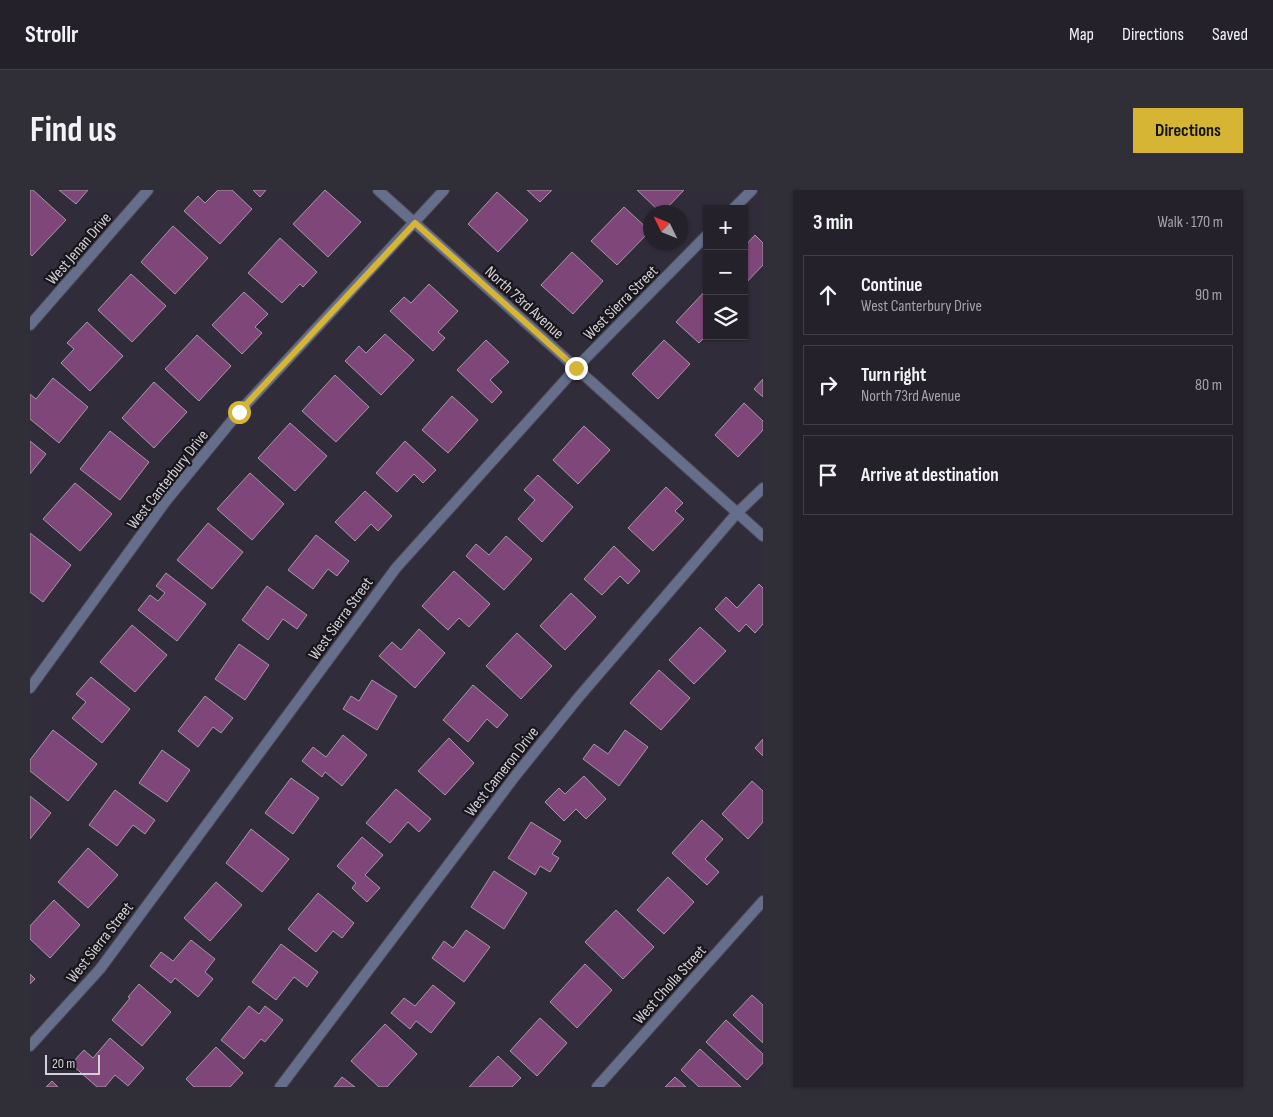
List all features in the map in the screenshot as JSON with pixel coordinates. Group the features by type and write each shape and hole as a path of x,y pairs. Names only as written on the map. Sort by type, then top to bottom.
{"street":[{"name":"West Jenan Drive","path":"30,325 148,190"},
{"name":"North 73rd Avenue","path":"378,190 763,536"},
{"name":"West Canterbury Drive","path":"30,688 166,502 233,420 444,190"},
{"path":"737,205 752,190"},
{"name":"West Sierra Street","path":"30,1046 100,969 396,568 576,368 703,240"},
{"name":"West Cameron Drive","path":"280,1087 516,775 578,698 738,513 763,488"},
{"name":"West Cholla Street","path":"597,1087 763,901"}],"building":[{"path":"30,190 33,190 66,220 32,256 30,254"},
{"path":"59,190 88,190 76,204"},
{"path":"218,190 232,190 252,209 220,244 184,211 198,196 205,203"},
{"path":"253,190 266,190 260,197"},
{"path":"325,190 361,222 328,257 293,224"},
{"path":"527,190 552,190 540,202"},
{"path":"637,190 684,190 670,205 653,205"},
{"path":"497,192 528,220 498,252 468,224"},
{"path":"624,207 643,225 643,238 617,265 591,241"},
{"path":"173,226 208,258 175,294 141,262"},
{"path":"755,235 763,243 763,265 748,281 748,250 748,243"},
{"path":"280,238 317,272 303,287 300,284 282,303 248,273"},
{"path":"572,252 603,281 573,314 541,285"},
{"path":"131,274 166,306 132,342 98,310"},
{"path":"429,284 458,311 438,332 445,338 433,351 390,311 404,297 411,303"},
{"path":"244,292 268,314 255,327 262,333 242,354 212,325"},
{"path":"703,293 703,339 699,343 676,322"},
{"path":"87,322 123,356 90,391 61,363 74,349 67,343"},
{"path":"385,334 414,360 381,395 345,361 359,346 366,353"},
{"path":"197,335 231,366 199,401 165,369"},
{"path":"486,340 509,362 490,380 502,392 492,403 457,370"},
{"path":"664,340 690,364 658,399 632,374"},
{"path":"335,375 369,407 336,442 302,411"},
{"path":"53,378 88,407 59,443 30,419 30,394 36,399"},
{"path":"763,379 763,397 754,389"},
{"path":"154,382 187,412 154,448 122,418"},
{"path":"452,396 478,420 448,453 422,430"},
{"path":"744,403 763,421 763,430 738,457 715,435"},
{"path":"290,423 327,456 295,491 258,458"},
{"path":"584,426 610,450 578,484 553,460"},
{"path":"110,431 149,462 120,500 80,469"},
{"path":"30,441 46,454 30,474"},
{"path":"405,441 436,470 423,483 414,474 397,492 376,473"},
{"path":"250,473 284,504 252,540 217,509"},
{"path":"538,475 573,507 542,542 518,519 535,500 524,490"},
{"path":"75,483 112,514 80,551 43,519"},
{"path":"666,487 683,503 675,511 684,519 653,551 628,528"},
{"path":"365,491 392,516 378,531 371,524 355,541 335,522"},
{"path":"208,523 243,552 212,589 177,560"},
{"path":"30,533 71,565 43,602 30,592"},
{"path":"316,535 349,561 337,576 328,569 313,589 288,570"},
{"path":"506,536 532,559 504,590 466,556 476,544 489,555"},
{"path":"614,546 640,571 628,584 620,576 602,595 584,579"},
{"path":"454,571 490,604 469,627 459,618 448,630 422,606"},
{"path":"166,573 206,604 177,641 138,610 150,595 158,601 165,593 156,586"},
{"path":"759,584 763,588 763,624 755,633 746,624 739,632 715,609 726,597 737,608"},
{"path":"267,586 307,615 297,629 283,619 268,640 242,620"},
{"path":"571,593 596,617 565,650 540,626"},
{"path":"132,625 167,655 135,692 100,662"},
{"path":"700,627 726,651 694,684 669,660"},
{"path":"419,629 445,653 415,688 379,656 392,642 401,650"},
{"path":"517,633 552,666 521,699 486,666"},
{"path":"239,644 269,665 245,700 215,679"},
{"path":"659,670 690,698 661,730 630,703"},
{"path":"91,677 130,709 102,743 72,718 86,702 76,694"},
{"path":"372,680 397,696 377,730 343,709 351,696 359,701"},
{"path":"473,685 508,715 497,728 487,719 468,742 443,720"},
{"path":"205,696 233,718 221,733 213,727 198,747 178,731"},
{"path":"53,730 97,764 68,801 30,771 30,760"},
{"path":"625,730 648,747 619,786 583,759 594,744 608,754"},
{"path":"343,735 367,755 342,786 325,772 322,777 302,761 313,747 326,757"},
{"path":"449,738 474,763 445,795 418,771"},
{"path":"763,739 763,756 755,748"},
{"path":"162,750 190,770 167,802 139,783"},
{"path":"584,776 606,799 586,819 576,809 564,821 545,802 559,788 565,794"},
{"path":"291,778 319,798 293,834 265,813"},
{"path":"752,781 763,791 763,822 748,839 722,814"},
{"path":"396,789 431,819 419,832 408,822 390,843 366,823"},
{"path":"115,790 155,820 145,834 133,825 117,846 89,825"},
{"path":"30,796 51,813 30,839"},
{"path":"702,820 723,839 705,859 719,872 707,885 672,853"},
{"path":"531,822 561,841 552,854 559,858 550,872 540,866 535,875 508,858"},
{"path":"251,829 289,859 262,892 226,863"},
{"path":"362,837 383,855 365,875 380,888 367,902 352,888 356,883 337,866"},
{"path":"88,848 118,875 88,908 58,882"},
{"path":"494,871 527,893 504,929 471,907"},
{"path":"668,877 694,902 664,934 637,910"},
{"path":"216,882 242,905 210,941 184,918"},
{"path":"318,893 354,923 342,938 333,931 316,952 288,929"},
{"path":"54,900 80,925 50,958 30,939 30,926"},
{"path":"616,910 654,947 623,979 585,942"},
{"path":"466,930 490,947 464,982 432,958 444,941 453,948"},
{"path":"191,940 215,959 205,972 213,979 198,997 175,978 171,983 150,966 161,952 173,961"},
{"path":"281,944 318,972 307,987 294,977 276,1000 252,982"},
{"path":"585,964 612,990 577,1028 550,1002"},
{"path":"30,974 35,979 30,984"},
{"path":"139,984 171,1012 142,1046 112,1020"},
{"path":"433,985 455,1003 431,1033 416,1021 410,1029 391,1013 404,998 415,1006"},
{"path":"752,995 763,1005 763,1043 733,1015"},
{"path":"249,1006 259,1014 265,1006 283,1020 265,1042 261,1039 244,1059 221,1040"},
{"path":"540,1018 567,1043 537,1076 510,1051"},
{"path":"726,1020 763,1054 763,1063 747,1080 706,1042"},
{"path":"385,1024 417,1054 387,1087 379,1087 351,1061"},
{"path":"110,1038 144,1068 128,1086 115,1075 105,1087 97,1087 71,1064 84,1050 93,1058"},
{"path":"216,1047 243,1073 230,1087 194,1087 186,1079"},
{"path":"700,1049 741,1087 699,1087 681,1070"},
{"path":"498,1056 521,1078 512,1087 469,1087"},
{"path":"342,1077 355,1087 334,1087"},
{"path":"675,1077 686,1087 665,1087"},
{"path":"52,1081 58,1087 46,1087"}],"route":[{"path":"239,412 415,223 576,368"}]}
